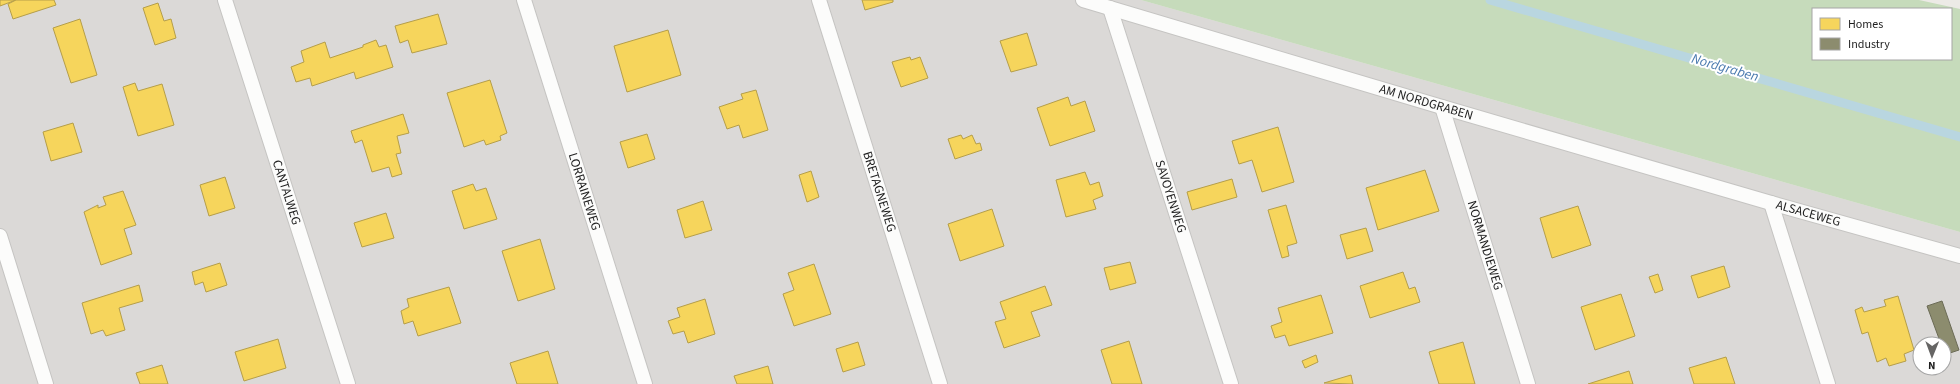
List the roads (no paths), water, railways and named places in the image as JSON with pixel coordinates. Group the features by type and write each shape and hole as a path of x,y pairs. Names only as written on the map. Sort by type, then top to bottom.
{"lane":[{"name":"CANTALWEG","path":"225,0 348,384"},
{"name":"LORRAINEWEG","path":"524,0 645,384"},
{"name":"BRETAGNEWEG","path":"819,0 940,384"},
{"name":"AM NORDGRABEN","path":"1083,0 1771,203"},
{"name":"SAVOYENWEG","path":"1110,8 1231,384"},
{"name":"NORMANDIEWEG","path":"1442,107 1528,384"},
{"name":"ALSACEWEG","path":"1771,203 1960,256"},
{"name":"ALSACEWEG","path":"1771,203 1828,384"},
{"path":"0,236 46,384"}],"waterway":[{"name":"Nordgraben","path":"1490,0 1960,137"}]}
